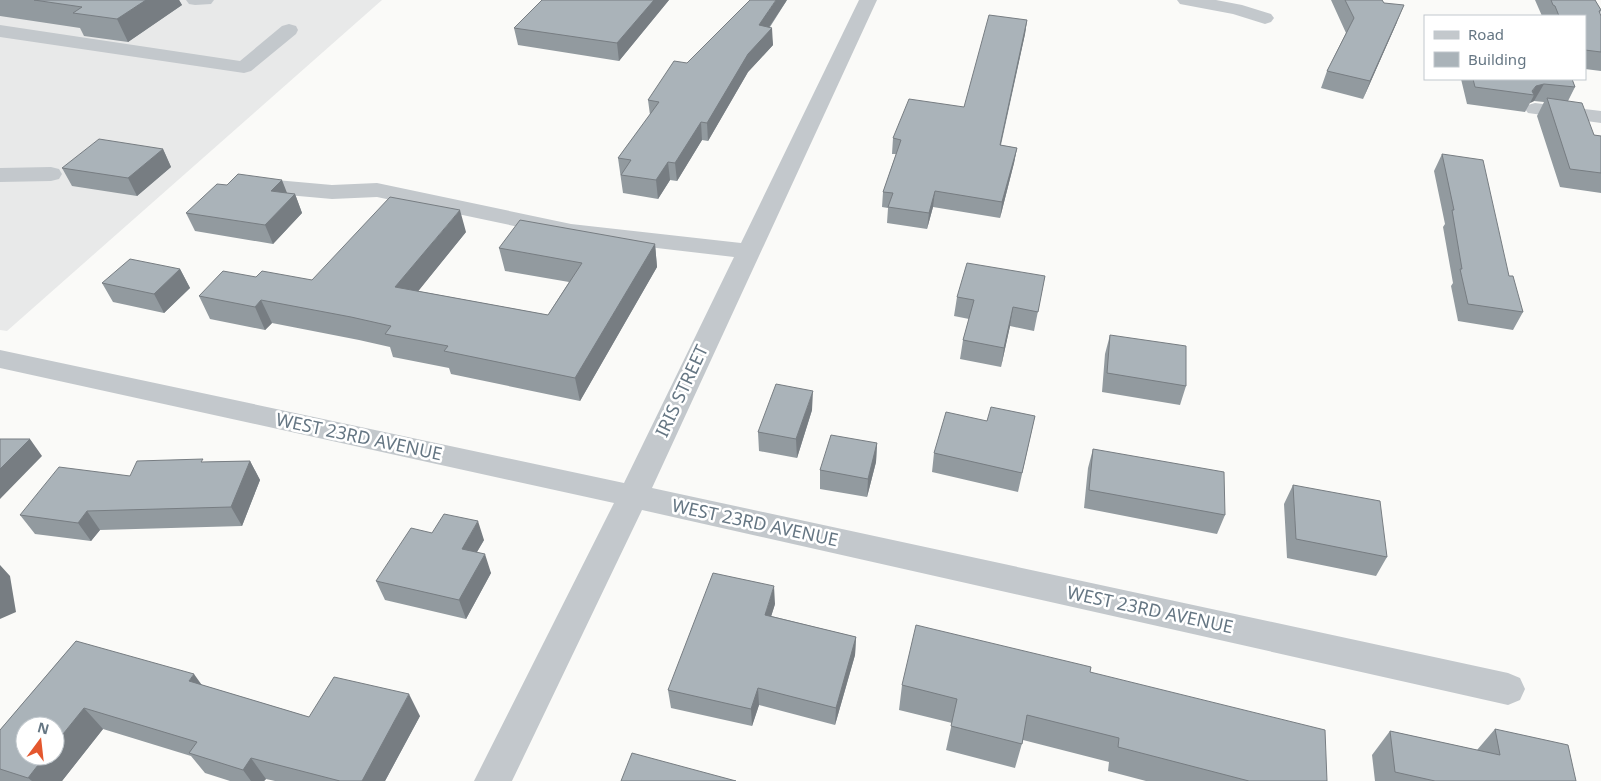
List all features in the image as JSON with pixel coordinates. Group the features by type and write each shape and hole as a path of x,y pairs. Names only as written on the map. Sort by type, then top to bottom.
{"street":[{"path":"195,0 205,0"},
{"name":"IRIS STREET","path":"493,781 633,496 868,0"},
{"path":"1186,0 1236,9 1265,18"},
{"path":"0,31 244,67 289,30"},
{"path":"1535,109 1601,117"},
{"path":"0,175 51,174"},
{"path":"276,187 332,192 377,190 572,231 749,251"},
{"name":"WEST 23RD AVENUE","path":"0,359 1508,689"}],"shaded area":[{"path":"0,0 382,0 7,331 0,330"}],"building":[{"path":"34,0 146,0 117,19 73,13 82,7"},
{"path":"542,0 654,0 617,43 514,28"},
{"path":"750,0 776,0 759,25 772,28 748,54 707,123 701,122 675,163 668,162 656,180 621,175 631,160 618,158 659,102 648,100 674,61 687,63"},
{"path":"1345,0 1382,0 1384,3 1404,5 1370,81 1327,71 1354,18"},
{"path":"1551,0 1595,0 1601,10 1599,11 1601,16 1601,52 1586,50 1586,15 1559,15"},
{"path":"989,15 1027,20 1000,145 1017,148 1002,202 935,191 929,213 888,207 893,193 883,192 901,140 893,138 909,99 964,107"},
{"path":"1473,80 1572,80 1575,87 1544,84 1536,86 1532,91 1534,95 1475,87"},
{"path":"1547,98 1582,103 1594,135 1601,136 1601,173 1570,169"},
{"path":"99,139 163,149 128,178 62,168"},
{"path":"1442,154 1483,160 1509,276 1513,276 1523,312 1468,304 1460,269 1462,269 1452,210 1454,210"},
{"path":"238,174 282,180 271,191 295,194 265,225 186,213 217,184 227,185"},
{"path":"390,197 460,210 395,287 548,315 582,263 499,248 520,220 655,244 575,378 444,351 448,346 385,334 391,326 351,317 261,300 255,307 199,296 223,271 256,277 262,271 312,280"},
{"path":"130,259 180,269 154,294 102,283"},
{"path":"967,263 1045,276 1038,312 1013,307 1004,348 963,340 974,300 957,297"},
{"path":"1110,335 1186,346 1186,386 1107,373"},
{"path":"776,384 813,391 796,439 758,432"},
{"path":"991,407 1035,416 1022,473 934,453 946,412 987,421"},
{"path":"831,435 877,443 868,479 820,470"},
{"path":"0,439 30,439 0,469"},
{"path":"1093,449 1224,472 1225,515 1089,490"},
{"path":"203,459 201,462 250,461 231,507 87,511 78,523 20,515 59,467 130,476 137,461"},
{"path":"1293,485 1380,501 1387,557 1296,539"},
{"path":"444,514 478,521 462,549 485,554 459,600 376,581 411,528 432,533"},
{"path":"713,573 774,586 765,615 856,637 836,708 758,688 751,709 668,690"},
{"path":"916,625 1091,667 1090,672 1325,730 1327,781 1249,781 1118,747 1119,738 1027,715 1022,744 951,726 957,699 902,685"},
{"path":"76,641 194,674 189,681 309,717 334,677 409,694 362,781 340,781 251,758 243,770 189,753 197,742 84,708 65,732 65,716 15,716 15,766 37,766 28,778 0,769 0,730"},
{"path":"1495,729 1568,745 1576,781 1435,781 1395,772 1390,731 1500,755"},
{"path":"632,753 736,781 621,781"}]}
